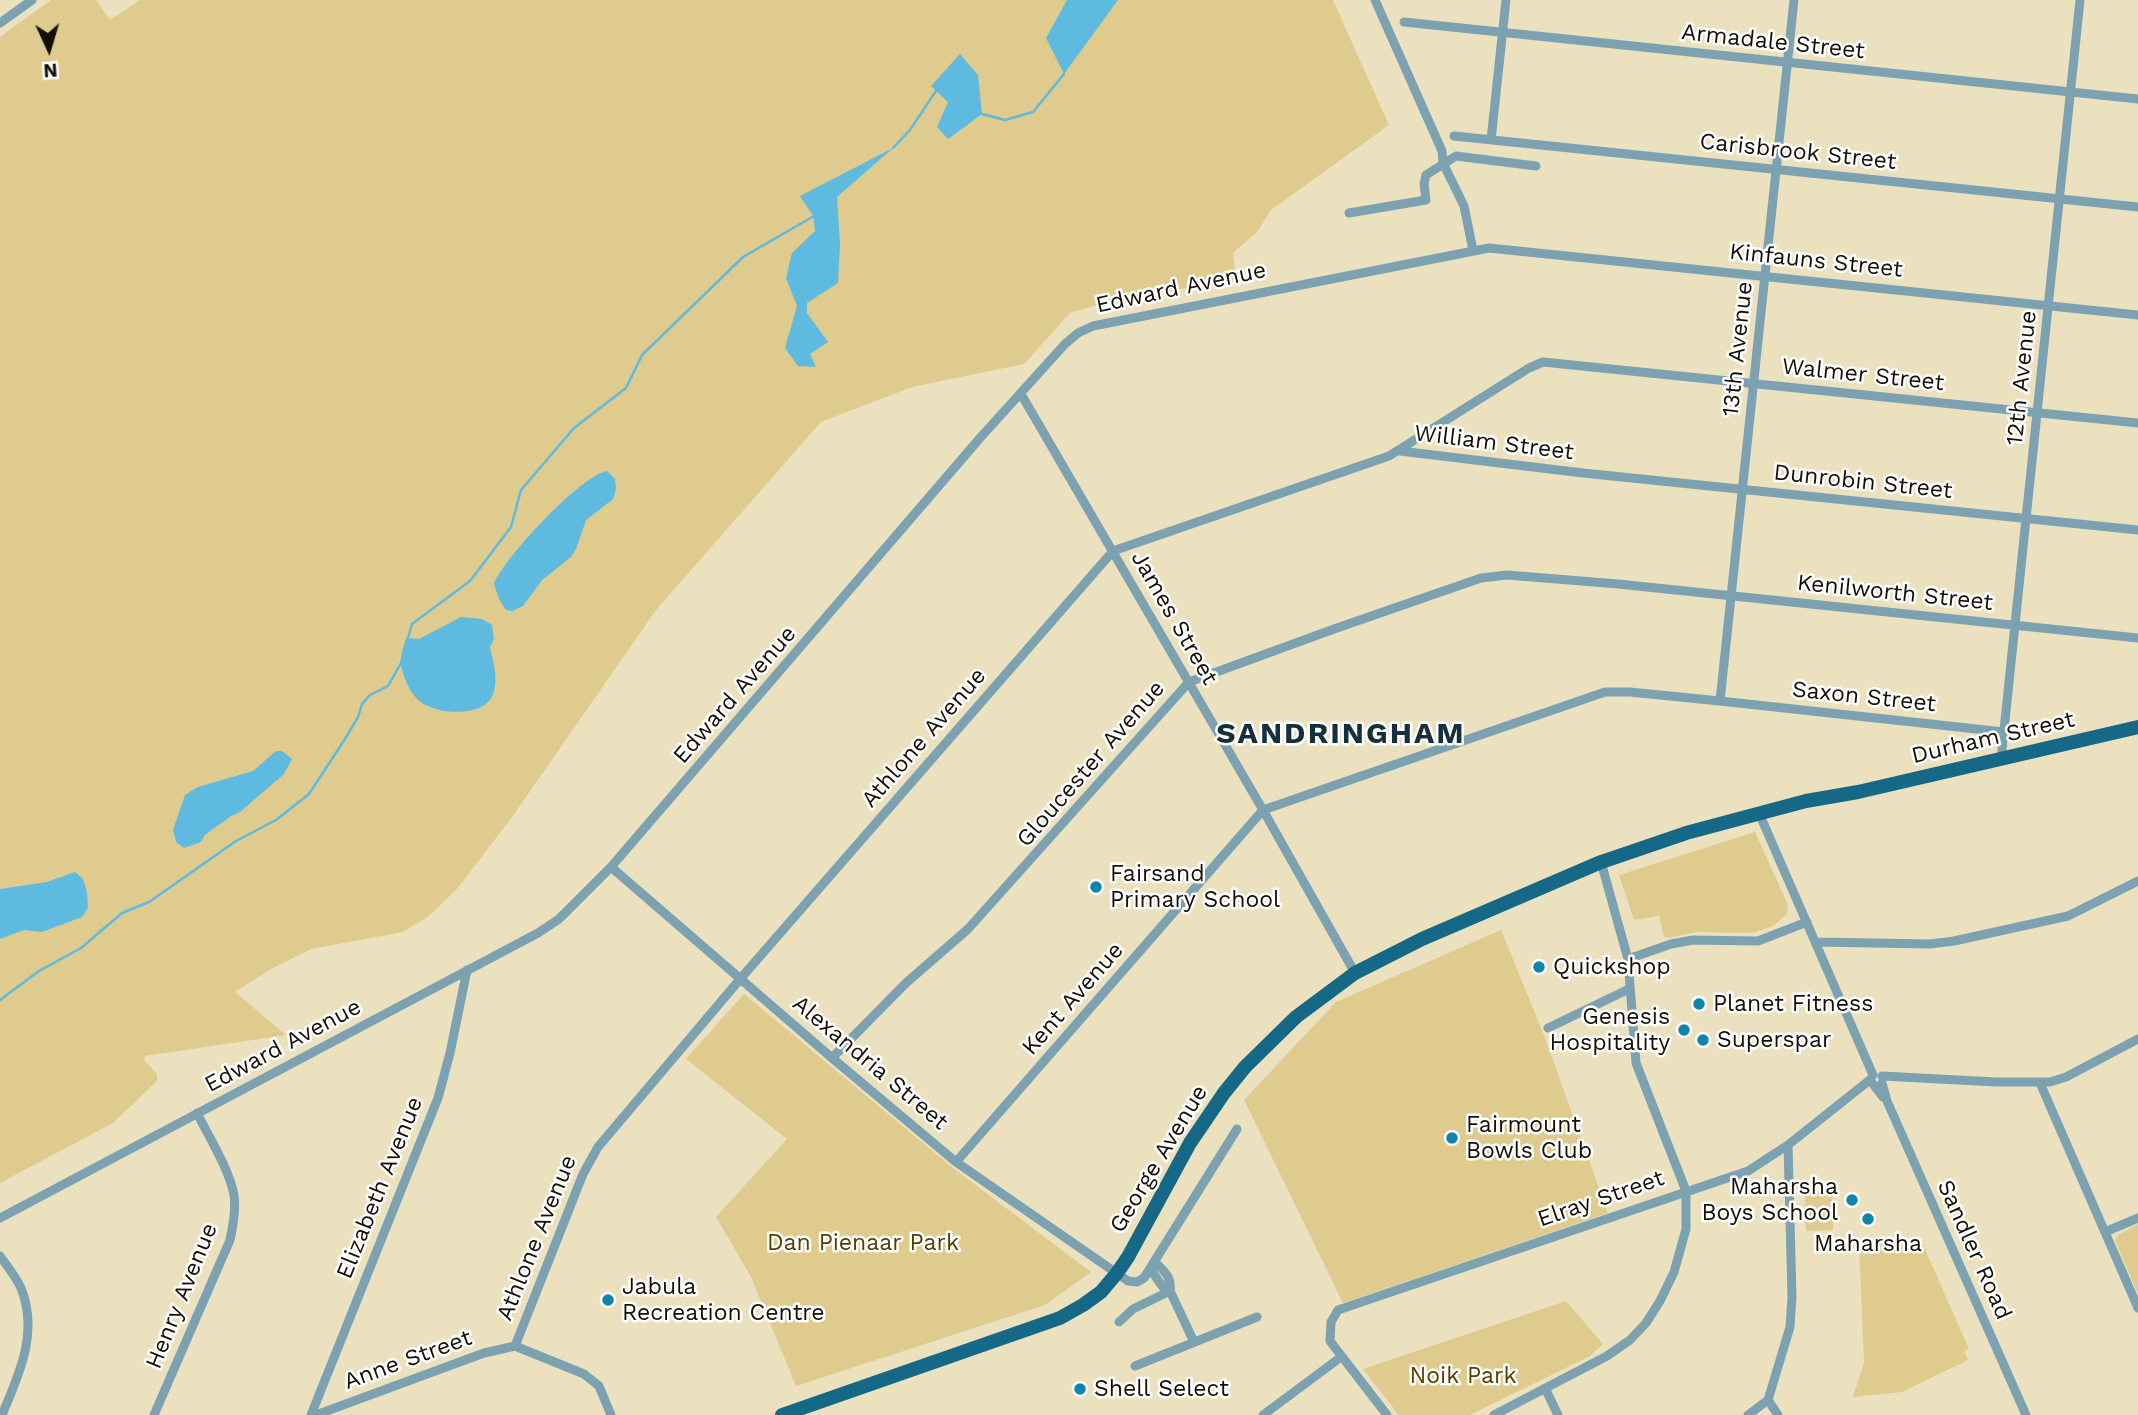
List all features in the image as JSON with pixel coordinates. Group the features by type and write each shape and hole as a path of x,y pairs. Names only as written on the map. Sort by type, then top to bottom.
{"main road":[{"name":"Durham Street","path":"1760,815 2138,727"},
{"name":"George Avenue","path":"782,1415 1060,1318 1101,1292 1117,1273 1190,1143 1224,1093 1245,1067 1286,1026 1355,973 1422,939 1599,866 1686,833 1760,815"}],"street":[{"path":"2,18 32,0"},
{"path":"1375,0 1442,151 1443,163 1464,206 1473,250"},
{"path":"1491,140 1506,0"},
{"name":"13th Avenue","path":"1720,701 1794,0"},
{"name":"12th Avenue","path":"2001,759 2080,0"},
{"name":"Armadale Street","path":"1404,22 2138,99"},
{"name":"Carisbrook Street","path":"1454,136 2138,208"},
{"path":"1349,213 1426,200 1425,178 1456,156 1536,166"},
{"name":"Edward Avenue","path":"0,1218 559,919 611,867 1021,394 1078,333 1093,326 1489,248"},
{"name":"Kinfauns Street","path":"1489,248 2138,315"},
{"name":"Walmer Street","path":"1543,362 2138,424"},
{"name":"Athlone Avenue","path":"515,1346 592,1154 741,978 1114,551 1400,451 1529,368 1543,362"},
{"name":"James Street","path":"1021,394 1114,551 1355,973"},
{"name":"William Street","path":"1400,451 1583,473"},
{"name":"Dunrobin Street","path":"1583,473 2138,530"},
{"name":"Gloucester Avenue","path":"832,1058 906,983 968,929 1189,682 1481,578 1507,575 1648,587"},
{"name":"Kenilworth Street","path":"1648,587 2138,638"},
{"name":"Kent Avenue","path":"956,1162 1263,810 1605,692 1720,701"},
{"name":"Saxon Street","path":"1720,701 2004,732"},
{"name":"Sandler Road","path":"1760,815 2026,1415"},
{"path":"1494,1415 1607,1356 1629,1340 1654,1312 1674,1272 1688,1221 1685,1191 1636,1063 1628,959 1599,866"},
{"name":"Alexandria Street","path":"611,867 956,1162 1117,1273"},
{"path":"1816,942 1930,944 1954,941 2068,916 2138,881"},
{"path":"1628,959 1671,944 1693,940 1758,941 1807,922"},
{"name":"Elizabeth Avenue","path":"311,1415 438,1098 467,970"},
{"path":"1548,1028 1629,989"},
{"name":"Elray Street","path":"1341,1357 1330,1341 1329,1332 1338,1310 1748,1171 1788,1145 1857,1089 1877,1079 2040,1083 2066,1077 2138,1039"},
{"path":"2040,1083 2138,1308"},
{"name":"Henry Avenue","path":"154,1415 232,1230 234,1206 230,1181 197,1113"},
{"path":"1117,1273 1128,1281 1137,1282 1144,1278 1237,1129"},
{"path":"1748,1415 1768,1400 1791,1321 1788,1145"},
{"path":"2105,1232 2138,1218"},
{"path":"0,1256 20,1287 26,1310 28,1335 23,1363 2,1415"},
{"path":"1152,1266 1167,1273 1172,1283 1170,1291 1194,1342"},
{"path":"1119,1322 1133,1309 1170,1291"},
{"path":"1135,1366 1257,1317"},
{"path":"515,1346 589,1377 601,1390 611,1415"},
{"name":"Anne Street","path":"316,1415 494,1349 515,1346"},
{"path":"1263,1415 1341,1357 1387,1415"},
{"path":"1545,1388 1558,1415"},
{"path":"1768,1400 1778,1415"}],"green space":[{"path":"51,0 96,0 110,20 140,0 1333,0 1389,125 1271,210 1257,232 1233,253 1236,279 1100,304 1070,313 1024,364 912,387 821,422 656,610 510,820 456,890 429,916 403,932 311,949 271,969 235,992 286,1035 145,1056 144,1060 157,1074 157,1081 113,1123 0,1183 0,37"},
{"path":"1755,832 1788,905 1787,914 1773,926 1753,933 1696,932 1669,938 1664,937 1659,916 1634,920 1619,875"},
{"path":"1501,930 1545,1038 1608,1213 1343,1303 1244,1100 1336,1002"},
{"name":"Dan Pienaar Park","path":"744,994 953,1168 1091,1272 1045,1305 796,1386 751,1277 716,1217 787,1139 686,1059"},
{"path":"1832,1192 1833,1230 1806,1231 1805,1193"},
{"path":"2138,1224 2138,1294 2115,1241 2118,1235"},
{"path":"1921,1240 1969,1349 1964,1351 1968,1360 1902,1392 1853,1397 1864,1362 1859,1243"},
{"name":"Noik Park","path":"1566,1301 1603,1344 1590,1356 1470,1415 1399,1415 1363,1369"}],"water":[{"path":"1067,0 1118,0 1064,74 1046,38"},
{"path":"960,54 978,75 982,114 948,139 937,127 948,102 931,86"},
{"path":"893,148 837,197 840,245 838,283 807,303 807,313 828,342 810,354 816,367 798,366 785,348 797,306 786,278 792,253 815,231 813,216 800,196"},
{"path":"607,471 615,479 613,499 586,520 571,557 542,580 523,606 512,611 506,610 494,584 500,572 527,538 562,502 595,476"},
{"path":"461,617 482,619 492,625 494,639 490,647 495,685 490,700 483,706 451,712 430,707 418,700 406,681 401,659 406,638 419,639"},
{"path":"276,751 282,751 292,759 284,774 240,812 205,835 201,842 184,848 176,842 173,830 185,795 198,787 253,771"},
{"path":"75,872 83,879 87,892 88,908 82,917 42,932 24,930 0,939 0,889 47,882"}],"waterway":[{"path":"982,114 1005,120 1033,112 1064,74"},
{"path":"893,148 910,130 936,91"},
{"path":"0,1000 39,971 81,948 122,913 149,902 236,841 276,820 309,794 358,717 362,704 370,695 388,686 401,663 412,624 470,581 511,527 521,490 574,428 626,388 642,355 743,257 814,216"}],"place":[{"name":"Fairsand Primary School","path":"1096,887"},
{"name":"Quickshop","path":"1539,967"},
{"name":"Planet Fitness","path":"1699,1004"},
{"name":"Genesis Hospitality","path":"1684,1030"},
{"name":"Superspar","path":"1703,1040"},
{"name":"Fairmount Bowls Club","path":"1452,1138"},
{"name":"Maharsha Boys School","path":"1852,1200"},
{"name":"Maharsha","path":"1868,1219"},
{"name":"Jabula Recreation Centre","path":"608,1300"},
{"name":"Shell Select","path":"1080,1389"}],"district":[{"name":"SANDRINGHAM","path":"1341,734"}]}
